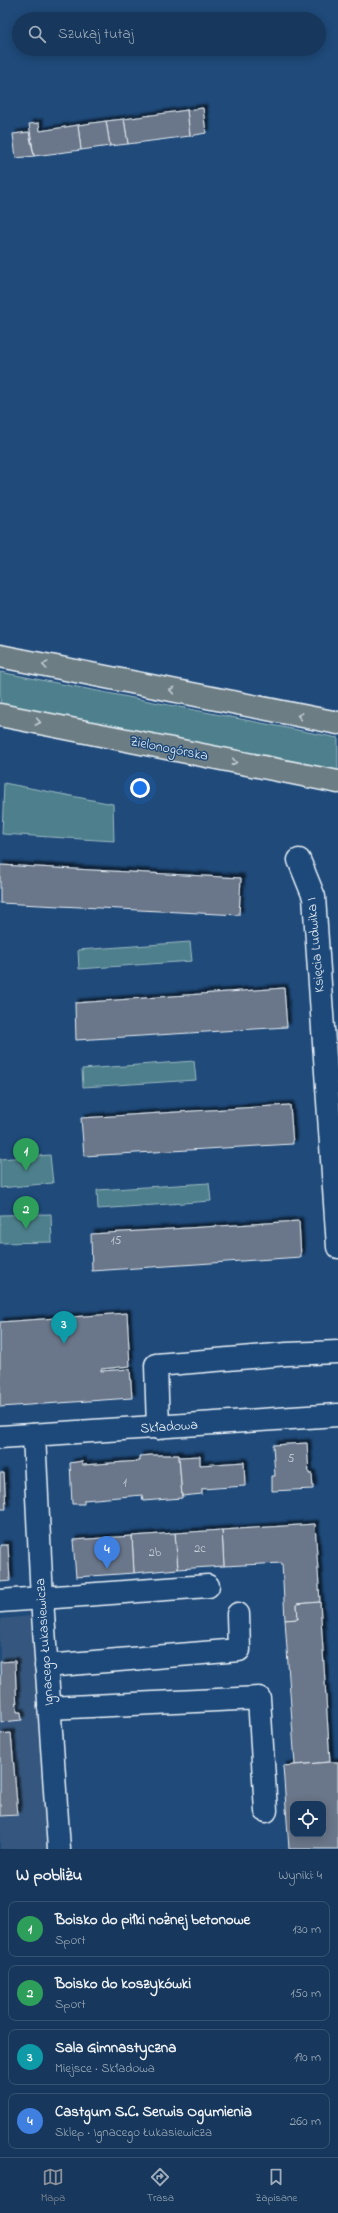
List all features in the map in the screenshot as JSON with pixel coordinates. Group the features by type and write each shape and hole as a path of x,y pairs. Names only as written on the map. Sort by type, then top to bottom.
{"main road":[{"path":"0,656 338,723"},
{"name":"Zielonogórska","path":"0,715 338,782"}],"street":[{"name":"Księcia Ludwika I","path":"299,860 314,897 338,1247"},
{"path":"158,1428 156,1365 287,1354 338,1352"},
{"name":"Składowa","path":"0,1437 158,1428 338,1415"},
{"name":"Ignacego Łukasiewicza","path":"34,1435 46,1666 59,1849"},
{"path":"0,1601 208,1586"},
{"path":"46,1666 239,1650 238,1614"},
{"path":"49,1708 260,1698 266,1811"}],"shaded area":[{"path":"31,1616 48,1849 0,1849 0,1619"}],"green space":[{"path":"0,672 338,738 338,779 0,708"},
{"path":"4,783 113,804 114,841 2,834"},
{"path":"190,942 192,961 79,969 78,950"},
{"path":"194,1061 196,1080 83,1087 82,1069"},
{"path":"50,1155 53,1183 0,1188 0,1159"},
{"path":"209,1183 211,1201 98,1209 97,1190"},
{"path":"51,1214 52,1242 0,1243 0,1215"}],"building":[{"path":"203,108 206,133 190,136 187,110"},
{"path":"187,110 190,136 128,144 124,119"},
{"path":"124,119 128,144 110,146 106,121"},
{"path":"106,121 110,146 81,150 78,125"},
{"path":"39,123 40,131 78,125 81,150 34,156 29,124"},
{"path":"29,132 34,156 16,158 13,134"},
{"path":"0,865 241,878 239,915 0,903"},
{"path":"284,988 287,1027 76,1040 75,1003"},
{"path":"290,1105 293,1144 84,1156 81,1118"},
{"path":"299,1221 301,1257 92,1271 91,1234"},
{"path":"127,1313 130,1366 101,1369 101,1371 130,1369 132,1398 0,1407 0,1322"},
{"path":"307,1443 309,1474 312,1474 313,1489 272,1491 272,1476 275,1476 273,1445"},
{"path":"179,1455 182,1498 143,1501 142,1495 84,1500 84,1504 72,1504 70,1463 82,1461 83,1465 140,1461 139,1456"},
{"path":"200,1456 200,1465 244,1462 245,1486 202,1489 202,1494 182,1496 179,1457"},
{"path":"0,1473 4,1473 6,1509 0,1509"},
{"path":"315,1524 320,1602 297,1604 298,1619 285,1620 282,1563 224,1566 222,1530"},
{"path":"222,1530 224,1566 178,1569 175,1533"},
{"path":"175,1533 178,1569 134,1573 132,1536"},
{"path":"132,1536 134,1573 76,1577 73,1540"},
{"path":"0,1545 8,1545 10,1581 0,1582"},
{"path":"320,1602 330,1762 295,1765 285,1620 298,1619 297,1604"},
{"path":"15,1661 17,1712 21,1712 22,1720 1,1722 0,1662"},
{"path":"11,1733 18,1815 0,1816 0,1734"},
{"path":"338,1762 338,1849 289,1849 283,1766"}],"place":[{"name":"Boisko do piłki nożnej betonowe","path":"26,1171"},
{"name":"Boisko do koszykówki","path":"26,1229"},
{"name":"Sala Gimnastyczna","path":"64,1344"},
{"name":"Castgum S.C. Serwis Ogumienia","path":"107,1569"}]}
